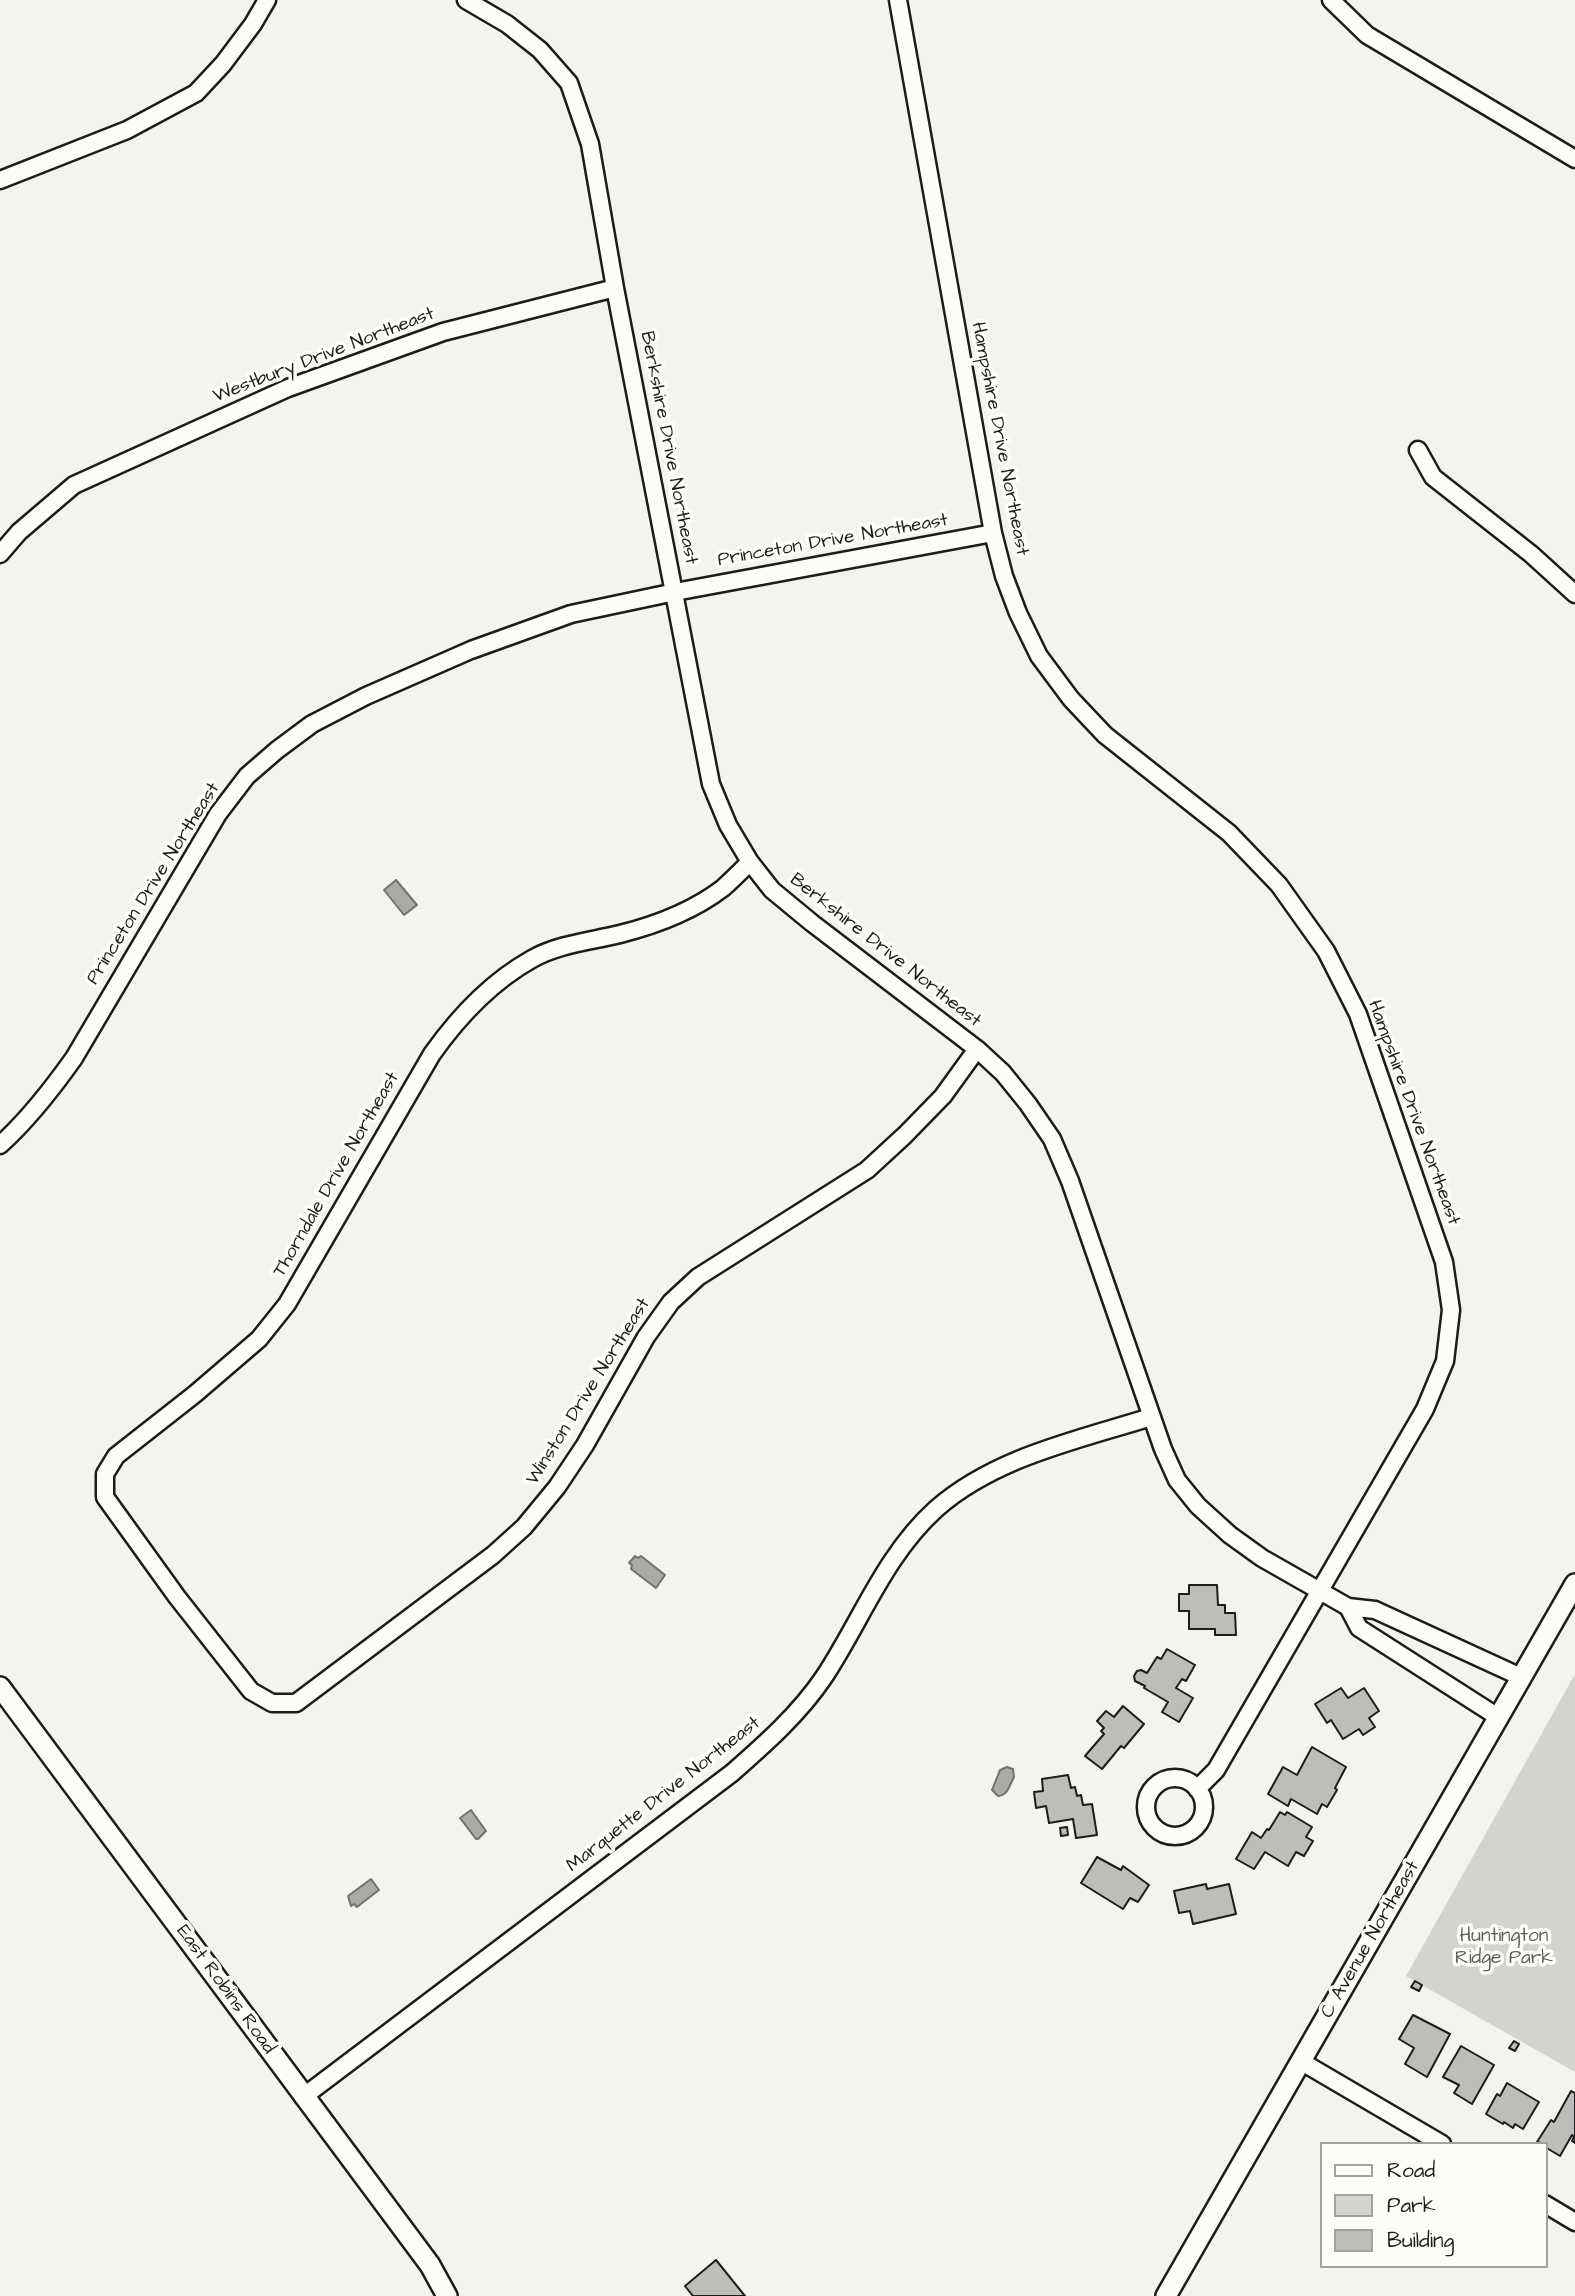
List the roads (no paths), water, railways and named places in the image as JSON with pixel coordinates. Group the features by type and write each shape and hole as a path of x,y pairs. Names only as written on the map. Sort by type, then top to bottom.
{"street":[{"path":"0,180 127,130 196,93 231,54 267,0"},
{"name":"Berkshire Drive Northeast","path":"466,0 508,24 540,50 569,83 590,144 615,288 711,784 728,825 750,862 772,890 802,915 977,1049 1003,1073 1028,1104 1052,1139 1070,1181 1151,1417 1177,1480 1198,1506 1251,1550 1348,1607 1375,1611 1521,1677"},
{"name":"Hampshire Drive Northeast","path":"898,0 993,533 1004,576 1018,613 1039,656 1071,699 1105,735 1229,833 1279,885 1326,951 1358,1014 1444,1262 1451,1310 1445,1361 1425,1409 1216,1770 1197,1789"},
{"path":"1331,0 1367,36 1575,159"},
{"name":"Westbury Drive Northeast","path":"0,554 19,532 74,485 288,388 443,332 615,288"},
{"path":"1418,450 1433,477 1531,554 1575,594"},
{"name":"Princeton Drive Northeast","path":"0,1145 20,1127 74,1058 218,814 247,776 312,724 366,696 471,650 571,614 993,533"},
{"name":"Thorndale Drive Northeast","path":"177,1597 105,1497 105,1474 116,1456 259,1339 287,1304 432,1054 453,1025 478,999 534,958 660,922 696,905 722,888 750,862"},
{"name":"Winston Drive Northeast","path":"177,1597 251,1691 272,1703 296,1703 318,1688 493,1555 524,1527 557,1487 585,1446 646,1337 671,1302 708,1270 867,1170 943,1096 977,1049"},
{"name":"Marquette Drive Northeast","path":"303,2097 732,1773 763,1745 794,1716 823,1677 883,1575 912,1535 937,1509 979,1478 1028,1456 1151,1417"},
{"name":"C Avenue Northeast","path":"1166,2296 1575,1584"},
{"path":"1348,1607 1359,1628 1498,1717"},
{"name":"East Robins Road","path":"0,1687 430,2265 447,2296"},
{"path":"1302,2062 1439,2142"},
{"path":"1547,2205 1575,2222"}],"park label":[{"name":"Huntington Ridge Park","path":"1504,1948"}]}
